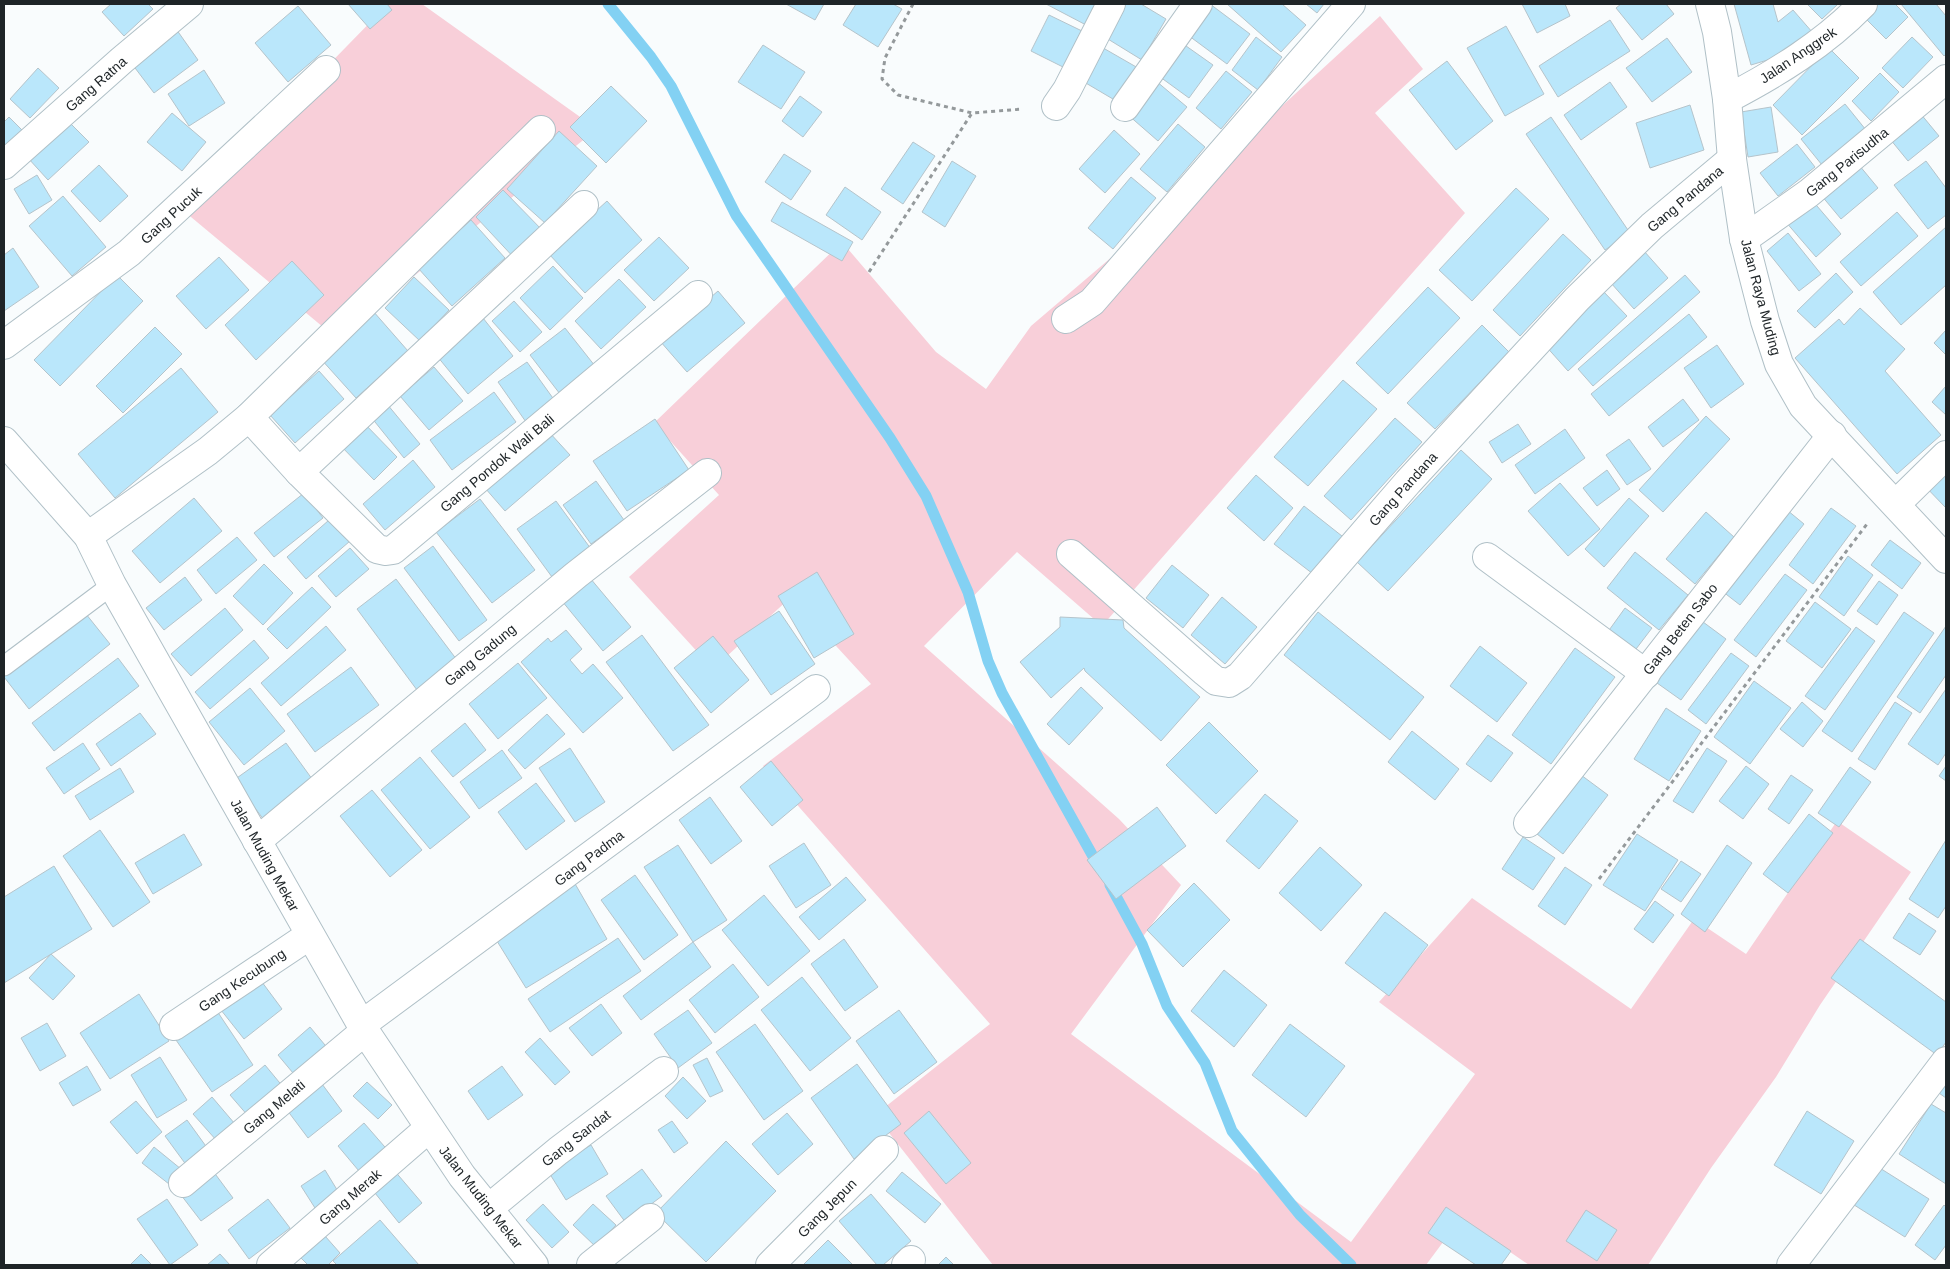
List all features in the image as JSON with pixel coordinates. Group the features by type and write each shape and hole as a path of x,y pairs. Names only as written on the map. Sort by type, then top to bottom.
{"street":[{"name":"Gang Ratna","path":"4,165 189,4"},
{"path":"1056,106 1068,90 1111,4"},
{"path":"1125,107 1198,4"},
{"path":"1066,319 1092,302 1351,4"},
{"name":"Jalan Raya Muding","path":"1710,4 1717,32 1727,99 1732,159 1744,240 1765,320 1779,364 1803,406 1946,559"},
{"name":"Jalan Anggrek","path":"1727,99 1774,74 1842,25 1863,4"},
{"name":"Gang Pucuk","path":"4,345 130,253 326,70"},
{"name":"Gang Parisudha","path":"1744,240 1809,193 1946,79"},
{"path":"88,536 208,451 249,417 542,130"},
{"name":"Gang Pandana","path":"1070,554 1205,672 1216,680 1229,683 1240,676 1408,482 1577,299 1652,226 1732,159"},
{"path":"299,472 584,205"},
{"name":"Gang Pondok Wali Bali","path":"249,417 299,472 377,549 393,550 698,295"},
{"name":"Gang Beten Sabo","path":"1528,823 1832,435"},
{"name":"Jalan Muding Mekar","path":"4,441 88,536 112,585 363,1028 462,1176 534,1265"},
{"path":"1892,500 1946,455"},
{"name":"Gang Gadung","path":"257,841 576,574 707,473"},
{"path":"1487,557 1646,674"},
{"name":"Gang Padma","path":"363,1028 816,689"},
{"name":"Gang Kecubung","path":"174,1026 310,935"},
{"name":"Gang Melati","path":"183,1183 363,1028"},
{"path":"1791,1265 1946,1060"},
{"name":"Gang Sandat","path":"489,1208 558,1151 664,1071"},
{"name":"Gang Merak","path":"271,1265 429,1128"},
{"name":"Gang Jepun","path":"770,1265 884,1150"},
{"path":"590,1265 650,1218"}],"lane":[{"path":"4,666 112,585"}],"path":[{"path":"914,4 884,58 882,79 898,95 972,113 1056,106"},
{"path":"868,272 972,113"},
{"path":"1599,879 1892,500"}],"shaded area":[{"path":"388,4 422,4 597,129 404,284 341,342 185,212"},
{"path":"1380,16 1423,69 1375,113 1465,213 1102,626 1017,552 924,646 1119,819 1181,885 1071,1034 1351,1242 1475,1074 1379,1002 1472,898 1631,1009 1694,919 1746,954 1837,821 1911,872 1820,1005 1776,1077 1711,1168 1648,1265 1529,1265 1461,1218 1426,1265 993,1265 875,1115 990,1024 763,766 871,684 791,597 713,669 629,577 719,495 654,423 842,242 936,352 986,389 1031,326 1196,185"}],"building":[{"path":"111,4 148,4 153,9 124,36 102,12"},
{"path":"348,4 387,4 392,10 370,29"},
{"path":"786,4 824,4 815,20"},
{"path":"856,4 893,4 902,9 878,47 843,25"},
{"path":"1046,4 1099,4 1088,26"},
{"path":"1122,4 1141,4 1166,19 1142,60 1103,36"},
{"path":"1210,4 1250,34 1227,64 1181,30"},
{"path":"1227,4 1282,4 1306,25 1281,52"},
{"path":"1306,4 1324,4 1317,13"},
{"path":"1522,4 1565,4 1570,16 1537,33"},
{"path":"1621,4 1666,4 1674,14 1642,40 1616,8"},
{"path":"1734,4 1773,4 1778,22 1793,10 1813,33 1784,55 1751,65"},
{"path":"1807,4 1838,4 1822,19"},
{"path":"1875,4 1895,4 1908,17 1886,39 1863,16"},
{"path":"1901,4 1936,4 1946,16 1946,54 1944,56"},
{"path":"298,6 331,45 288,82 255,43"},
{"path":"1049,15 1082,31 1065,68 1031,51"},
{"path":"1610,20 1630,51 1558,97 1539,66"},
{"path":"174,26 198,60 154,93 129,60"},
{"path":"1506,26 1544,94 1505,116 1467,48"},
{"path":"1256,37 1282,57 1258,90 1232,70"},
{"path":"1912,37 1933,57 1903,88 1882,68"},
{"path":"1667,38 1692,72 1652,102 1626,68"},
{"path":"1179,41 1213,65 1189,98 1156,74"},
{"path":"763,45 805,72 781,109 738,82"},
{"path":"1098,45 1138,68 1118,102 1079,79"},
{"path":"1829,48 1859,78 1802,135 1773,105"},
{"path":"1447,61 1493,121 1456,150 1409,90"},
{"path":"38,68 59,88 30,118 10,99"},
{"path":"204,70 225,103 189,126 168,94"},
{"path":"1226,71 1252,92 1221,129 1196,108"},
{"path":"1880,73 1899,92 1871,121 1852,101"},
{"path":"1156,81 1187,107 1158,141 1127,114"},
{"path":"1610,82 1627,107 1581,140 1564,115"},
{"path":"611,86 647,121 606,163 570,127"},
{"path":"800,96 822,112 803,137 782,121"},
{"path":"1845,104 1866,130 1822,165 1801,139"},
{"path":"1690,105 1704,150 1650,168 1636,123"},
{"path":"1771,107 1778,152 1748,157 1741,112"},
{"path":"172,113 206,142 182,171 147,142"},
{"path":"1920,113 1939,136 1908,161 1890,139"},
{"path":"9,117 22,130 4,147 4,122"},
{"path":"1551,117 1630,233 1605,250 1526,134"},
{"path":"67,120 89,142 48,180 28,158"},
{"path":"1178,124 1205,147 1167,192 1140,169"},
{"path":"1114,130 1140,154 1105,193 1079,169"},
{"path":"559,131 597,166 545,223 507,189"},
{"path":"913,142 935,156 903,204 881,189"},
{"path":"1797,144 1815,167 1778,196 1760,173"},
{"path":"784,154 811,171 791,200 765,182"},
{"path":"952,161 976,176 945,227 922,212"},
{"path":"1926,161 1946,188 1946,215 1928,229 1894,185"},
{"path":"99,165 128,196 100,222 71,191"},
{"path":"1859,165 1878,188 1841,219 1821,195"},
{"path":"37,175 52,200 29,214 14,189"},
{"path":"1131,177 1156,198 1113,249 1088,228"},
{"path":"845,187 881,212 862,240 826,215"},
{"path":"1516,188 1549,219 1472,301 1439,270"},
{"path":"503,190 545,233 517,261 476,217"},
{"path":"63,196 106,247 72,276 29,226"},
{"path":"1811,199 1841,234 1816,257 1785,221"},
{"path":"607,201 642,240 585,293 549,254"},
{"path":"782,202 853,242 842,261 771,221"},
{"path":"1897,212 1918,236 1861,286 1840,262"},
{"path":"471,220 505,258 452,306 418,268"},
{"path":"1946,227 1946,285 1901,325 1873,292"},
{"path":"1788,233 1821,274 1799,291 1767,251"},
{"path":"1563,234 1591,260 1520,336 1493,310"},
{"path":"659,237 689,268 654,301 624,270"},
{"path":"13,248 39,287 4,311 4,255"},
{"path":"1644,251 1668,278 1634,309 1611,283"},
{"path":"219,257 249,290 206,329 176,296"},
{"path":"292,261 324,295 256,360 225,325"},
{"path":"553,266 583,298 550,330 520,298"},
{"path":"1836,273 1853,292 1815,328 1797,311"},
{"path":"117,275 143,301 60,386 34,360"},
{"path":"1685,275 1700,292 1593,386 1578,369"},
{"path":"414,277 449,310 420,341 385,308"},
{"path":"619,279 646,307 601,349 575,321"},
{"path":"1428,287 1460,318 1388,394 1356,363"},
{"path":"1602,290 1627,316 1568,371 1544,344"},
{"path":"718,291 745,323 687,372 660,341"},
{"path":"514,301 542,332 520,352 492,321"},
{"path":"1860,308 1905,349 1885,371 1941,435 1897,474 1795,358 1839,319 1844,325"},
{"path":"373,311 408,351 356,398 320,358"},
{"path":"1689,314 1707,337 1609,416 1591,394"},
{"path":"483,318 513,356 468,394 437,356"},
{"path":"1482,325 1509,352 1435,429 1407,403"},
{"path":"155,327 182,354 123,413 96,386"},
{"path":"565,328 595,366 560,394 530,355"},
{"path":"1946,330 1946,355 1934,343"},
{"path":"1717,345 1744,384 1711,408 1684,368"},
{"path":"527,362 555,401 526,422 498,382"},
{"path":"434,367 463,401 429,430 400,396"},
{"path":"181,368 218,412 115,498 78,454"},
{"path":"319,371 344,399 295,443 270,415"},
{"path":"1343,380 1377,409 1308,486 1274,457"},
{"path":"1946,386 1946,415 1932,402"},
{"path":"494,392 516,422 452,470 430,440"},
{"path":"1683,399 1699,420 1663,447 1648,427"},
{"path":"387,404 420,444 404,458 371,417"},
{"path":"1706,416 1730,439 1663,512 1639,490"},
{"path":"1395,418 1422,442 1351,520 1324,496"},
{"path":"655,419 689,470 627,511 593,461"},
{"path":"361,420 397,457 374,480 338,443"},
{"path":"1518,424 1531,444 1502,463 1489,442"},
{"path":"1565,429 1585,458 1535,494 1515,465"},
{"path":"549,432 570,455 505,511 485,488"},
{"path":"1629,439 1651,469 1627,485 1606,455"},
{"path":"1461,450 1492,479 1388,591 1357,562"},
{"path":"1946,459 1946,508 1922,483"},
{"path":"413,460 435,487 385,530 363,504"},
{"path":"1607,470 1620,489 1597,506 1583,488"},
{"path":"1256,475 1293,508 1264,541 1227,508"},
{"path":"596,481 624,520 591,544 563,505"},
{"path":"1560,483 1600,529 1568,556 1528,511"},
{"path":"304,493 323,518 274,557 254,533"},
{"path":"194,498 222,531 160,583 132,551"},
{"path":"1629,498 1649,516 1604,567 1585,549"},
{"path":"480,499 535,570 492,603 436,532"},
{"path":"556,501 591,549 552,577 517,529"},
{"path":"1304,506 1347,540 1317,577 1274,544"},
{"path":"1831,508 1856,526 1813,584 1789,565"},
{"path":"1787,510 1804,524 1740,605 1722,591"},
{"path":"1706,512 1734,537 1695,584 1666,559"},
{"path":"337,513 357,535 306,579 287,557"},
{"path":"237,537 257,560 216,594 197,570"},
{"path":"1890,540 1921,563 1902,589 1871,565"},
{"path":"433,546 487,620 459,641 404,568"},
{"path":"350,548 369,569 336,597 318,576"},
{"path":"1635,552 1688,595 1659,630 1607,588"},
{"path":"1848,556 1873,575 1844,616 1819,597"},
{"path":"264,564 293,593 263,625 233,596"},
{"path":"1172,565 1209,595 1183,628 1146,598"},
{"path":"817,572 854,634 814,658 778,596"},
{"path":"1785,574 1807,590 1756,657 1734,640"},
{"path":"185,577 202,600 164,630 146,608"},
{"path":"590,578 631,627 603,651 562,601"},
{"path":"396,579 457,660 417,690 357,609"},
{"path":"1879,581 1898,595 1877,625 1857,611"},
{"path":"312,587 331,607 287,649 267,629"},
{"path":"1222,597 1257,627 1225,664 1191,635"},
{"path":"1815,602 1851,629 1822,668 1786,641"},
{"path":"225,608 243,630 191,676 171,654"},
{"path":"1625,608 1652,628 1633,653 1607,633"},
{"path":"82,609 110,644 29,709 4,677 4,673"},
{"path":"779,611 815,664 771,695 734,641"},
{"path":"1318,612 1424,697 1390,740 1284,655"},
{"path":"1904,612 1934,633 1852,752 1822,731"},
{"path":"1695,616 1726,639 1681,700 1650,678"},
{"path":"1060,617 1123,620 1124,628 1200,697 1161,741 1084,668 1051,698 1020,662 1060,627"},
{"path":"326,626 346,650 281,706 261,683"},
{"path":"1946,626 1946,675 1920,713 1897,697"},
{"path":"1856,627 1875,641 1825,710 1805,696"},
{"path":"566,630 582,649 570,660 582,674 593,664 623,698 583,733 521,662 548,638 551,642"},
{"path":"642,635 709,725 673,751 606,662"},
{"path":"713,636 749,680 711,713 674,668"},
{"path":"254,640 269,658 210,709 195,692"},
{"path":"1480,646 1527,683 1497,722 1450,686"},
{"path":"1575,648 1615,677 1551,764 1512,735"},
{"path":"1731,653 1749,666 1706,724 1688,710"},
{"path":"118,658 139,686 54,751 32,723"},
{"path":"518,663 547,698 498,739 469,704"},
{"path":"351,667 379,705 315,752 287,714"},
{"path":"1754,681 1791,708 1750,764 1714,737"},
{"path":"1081,687 1103,708 1069,745 1047,724"},
{"path":"250,688 285,731 244,765 209,722"},
{"path":"1946,689 1946,753 1938,765 1908,744"},
{"path":"1802,702 1823,721 1803,747 1780,729"},
{"path":"1895,702 1912,713 1875,770 1858,759"},
{"path":"1666,708 1701,731 1669,781 1634,759"},
{"path":"140,713 156,734 111,766 96,744"},
{"path":"547,714 565,734 525,769 508,750"},
{"path":"1209,722 1258,771 1216,814 1166,765"},
{"path":"465,723 486,750 453,777 431,751"},
{"path":"1412,731 1459,769 1435,800 1388,762"},
{"path":"1488,735 1513,753 1491,782 1466,764"},
{"path":"83,743 100,769 64,794 46,768"},
{"path":"286,743 315,783 264,820 234,780"},
{"path":"570,748 605,802 575,822 539,768"},
{"path":"1707,748 1727,761 1693,813 1673,801"},
{"path":"502,750 522,778 479,809 460,782"},
{"path":"420,757 470,817 430,849 381,790"},
{"path":"771,761 803,800 772,826 740,787"},
{"path":"1746,766 1769,784 1743,819 1719,801"},
{"path":"1946,766 1946,781 1939,776"},
{"path":"1850,767 1871,782 1839,827 1818,813"},
{"path":"120,768 134,792 90,820 75,796"},
{"path":"1581,775 1608,795 1563,854 1537,834"},
{"path":"1791,775 1813,790 1789,824 1768,809"},
{"path":"536,783 565,821 526,850 498,812"},
{"path":"372,790 422,850 390,877 340,816"},
{"path":"1265,794 1298,821 1259,869 1226,841"},
{"path":"710,797 742,841 711,864 679,820"},
{"path":"1157,807 1186,846 1116,899 1087,860"},
{"path":"1809,814 1833,833 1788,893 1763,874"},
{"path":"100,830 150,902 113,927 63,856"},
{"path":"184,834 202,865 153,894 135,863"},
{"path":"1637,834 1678,860 1645,911 1603,885"},
{"path":"1523,837 1555,858 1533,890 1502,869"},
{"path":"1946,840 1946,906 1938,918 1909,899"},
{"path":"804,843 831,885 796,908 769,866"},
{"path":"678,845 727,920 693,942 644,867"},
{"path":"1727,845 1752,863 1705,932 1681,914"},
{"path":"1320,847 1362,885 1321,931 1279,893"},
{"path":"1681,861 1701,874 1681,902 1661,889"},
{"path":"54,866 92,929 4,983 4,897"},
{"path":"1565,867 1592,885 1565,925 1538,906"},
{"path":"635,875 678,935 644,960 601,900"},
{"path":"846,877 866,900 819,940 799,917"},
{"path":"574,882 607,939 526,988 492,933"},
{"path":"1194,883 1230,920 1183,967 1147,930"},
{"path":"764,895 810,951 768,986 722,930"},
{"path":"1655,901 1674,915 1653,943 1634,929"},
{"path":"1385,912 1428,945 1389,996 1345,963"},
{"path":"1909,913 1936,931 1920,955 1893,938"},
{"path":"618,938 641,971 550,1032 528,999"},
{"path":"844,939 878,987 845,1011 811,964"},
{"path":"1860,939 1946,1002 1946,1042 1937,1055 1831,978"},
{"path":"693,942 711,967 641,1020 623,996"},
{"path":"51,954 75,976 53,1000 29,978"},
{"path":"733,964 759,997 715,1033 689,1000"},
{"path":"1224,970 1267,1005 1234,1047 1191,1011"},
{"path":"256,974 282,1009 244,1039 217,1005"},
{"path":"802,977 851,1038 810,1071 761,1010"},
{"path":"139,994 169,1041 110,1079 80,1033"},
{"path":"601,1004 622,1033 592,1056 569,1028"},
{"path":"688,1010 712,1043 678,1068 654,1034"},
{"path":"899,1010 937,1062 894,1094 856,1041"},
{"path":"217,1011 253,1065 212,1092 176,1040"},
{"path":"47,1023 66,1056 40,1071 21,1038"},
{"path":"755,1024 803,1091 764,1120 716,1052"},
{"path":"1290,1024 1345,1066 1306,1117 1252,1075"},
{"path":"310,1027 330,1051 298,1079 278,1055"},
{"path":"540,1038 570,1072 555,1085 525,1052"},
{"path":"160,1057 187,1100 157,1118 131,1075"},
{"path":"707,1058 723,1091 710,1097 693,1065"},
{"path":"857,1064 901,1124 854,1159 811,1098"},
{"path":"265,1065 284,1088 249,1117 230,1095"},
{"path":"87,1066 101,1090 73,1106 59,1083"},
{"path":"502,1066 523,1095 488,1120 468,1091"},
{"path":"1946,1075 1946,1098 1936,1091"},
{"path":"683,1077 706,1101 687,1119 665,1096"},
{"path":"367,1082 392,1105 378,1119 353,1096"},
{"path":"322,1084 342,1111 308,1138 287,1110"},
{"path":"212,1097 235,1124 217,1141 193,1114"},
{"path":"136,1101 162,1132 137,1154 110,1122"},
{"path":"1931,1104 1946,1113 1946,1184 1899,1154"},
{"path":"929,1111 971,1163 946,1184 904,1133"},
{"path":"1807,1111 1854,1141 1821,1194 1774,1165"},
{"path":"787,1113 813,1144 778,1175 752,1144"},
{"path":"187,1120 208,1149 187,1166 165,1136"},
{"path":"672,1121 688,1143 674,1153 658,1130"},
{"path":"364,1123 391,1154 364,1177 338,1146"},
{"path":"726,1141 776,1191 706,1262 656,1213"},
{"path":"591,1145 608,1174 566,1200 548,1171"},
{"path":"154,1147 181,1169 169,1184 142,1163"},
{"path":"1875,1165 1929,1199 1905,1237 1851,1203"},
{"path":"393,1169 422,1203 399,1223 371,1188"},
{"path":"642,1169 662,1196 626,1223 606,1196"},
{"path":"325,1170 339,1193 315,1208 301,1186"},
{"path":"213,1171 233,1198 201,1221 181,1195"},
{"path":"902,1172 941,1204 925,1223 886,1191"},
{"path":"871,1194 911,1241 883,1265 877,1265 839,1221"},
{"path":"167,1199 198,1245 170,1265 137,1219"},
{"path":"268,1199 290,1228 249,1259 228,1230"},
{"path":"543,1204 569,1232 552,1248 526,1220"},
{"path":"593,1204 616,1225 596,1247 573,1225"},
{"path":"1944,1205 1946,1207 1946,1245 1935,1260 1915,1245"},
{"path":"1446,1207 1511,1251 1501,1265 1476,1265 1428,1233"},
{"path":"1586,1210 1617,1230 1597,1261 1566,1241"},
{"path":"380,1220 419,1265 337,1265 333,1261"},
{"path":"318,1228 340,1253 328,1265 308,1265 294,1251"},
{"path":"828,1240 853,1265 803,1265"},
{"path":"141,1254 152,1265 130,1265"},
{"path":"220,1254 230,1265 207,1265"},
{"path":"946,1257 954,1265 938,1265"}],"waterway":[{"path":"608,4 651,57 671,86 736,215 890,438 926,496 968,592 988,661 1002,693 1099,867"},
{"path":"1110,885 1142,944 1167,1006 1205,1063 1232,1131 1300,1215 1351,1265"}]}
